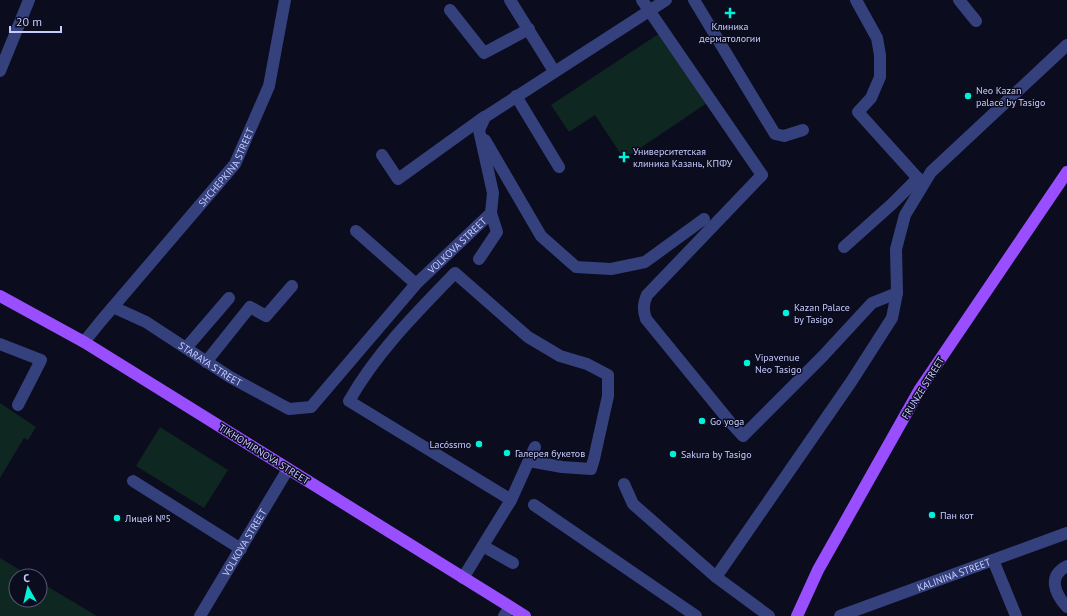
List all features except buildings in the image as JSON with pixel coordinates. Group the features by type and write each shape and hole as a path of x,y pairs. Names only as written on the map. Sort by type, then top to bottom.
{"main road":[{"name":"FRUNZE STREET","path":"796,616 818,570 920,390 1067,172"},
{"name":"TIKHOMIRNOVA STREET","path":"0,296 84,342 463,578 507,611 525,616"}],"street":[{"name":"SHCHEPKINA STREET","path":"84,342 235,164 269,86 285,0"},
{"path":"510,0 554,71"},
{"path":"642,0 762,175 647,296 643,304 646,319 730,422 743,436 822,357 872,303 897,293"},
{"path":"382,155 398,179 516,96 666,0"},
{"path":"694,0 775,134 784,136 803,130"},
{"path":"856,0 877,38 880,56 880,77 870,98 858,112 921,181"},
{"path":"959,0 976,21"},
{"path":"0,71 29,1"},
{"path":"450,10 484,54 528,30"},
{"path":"844,247 892,204 931,172 1067,45"},
{"path":"516,96 559,167"},
{"path":"485,117 479,130 540,236 576,267 611,269 645,262 704,219"},
{"name":"VOLKOVA STREET","path":"311,408 416,284 491,213 494,193 479,130"},
{"path":"716,577 846,389 892,318 897,293 896,249 905,215 921,181"},
{"path":"479,259 497,232 491,213"},
{"path":"356,231 416,284"},
{"path":"511,500 349,401 361,379 393,338 455,273 528,337 560,356 588,364 608,375 608,396 591,469 562,467 529,461"},
{"path":"206,362 250,307 266,316 292,286"},
{"path":"186,348 229,298"},
{"name":"STARAYA STREET","path":"113,307 146,322 230,377 289,409 311,408"},
{"path":"0,344 41,360 18,405"},
{"path":"463,578 511,500 535,447"},
{"name":"VOLKOVA STREET","path":"200,616 288,469"},
{"path":"133,481 241,549"},
{"path":"624,484 633,504 716,577 769,616"},
{"path":"534,505 696,616"},
{"name":"KALININA STREET","path":"840,616 1067,533"},
{"path":"483,546 513,563"},
{"path":"993,560 1016,616"},
{"path":"1067,566 1061,569 1056,575 1055,584 1057,594 1067,607"}],"green space":[{"path":"660,33 707,103 624,159 595,115 569,132 551,105"},
{"path":"0,403 36,427 28,440 24,438 0,478"},
{"path":"160,427 228,470 204,508 136,466"},
{"path":"0,558 17,568 8,568 8,608 48,608 48,587 97,616 0,616"}],"place":[{"name":"Клиника дерматологии","path":"730,13"},
{"name":"Neo Kazan palace by Tasigo","path":"968,96"},
{"name":"Университетская клиника Казань, КПФУ","path":"624,157"},
{"name":"Kazan Palace by Tasigo","path":"786,313"},
{"name":"Vipavenue Neo Tasigo","path":"747,363"},
{"name":"Go yoga","path":"702,421"},
{"name":"Lacóssmo","path":"479,444"},
{"name":"Галерея букетов","path":"507,453"},
{"name":"Sakura by Tasigo","path":"673,454"},
{"name":"Пан кот","path":"932,515"},
{"name":"Лицей №5","path":"117,518"}]}
